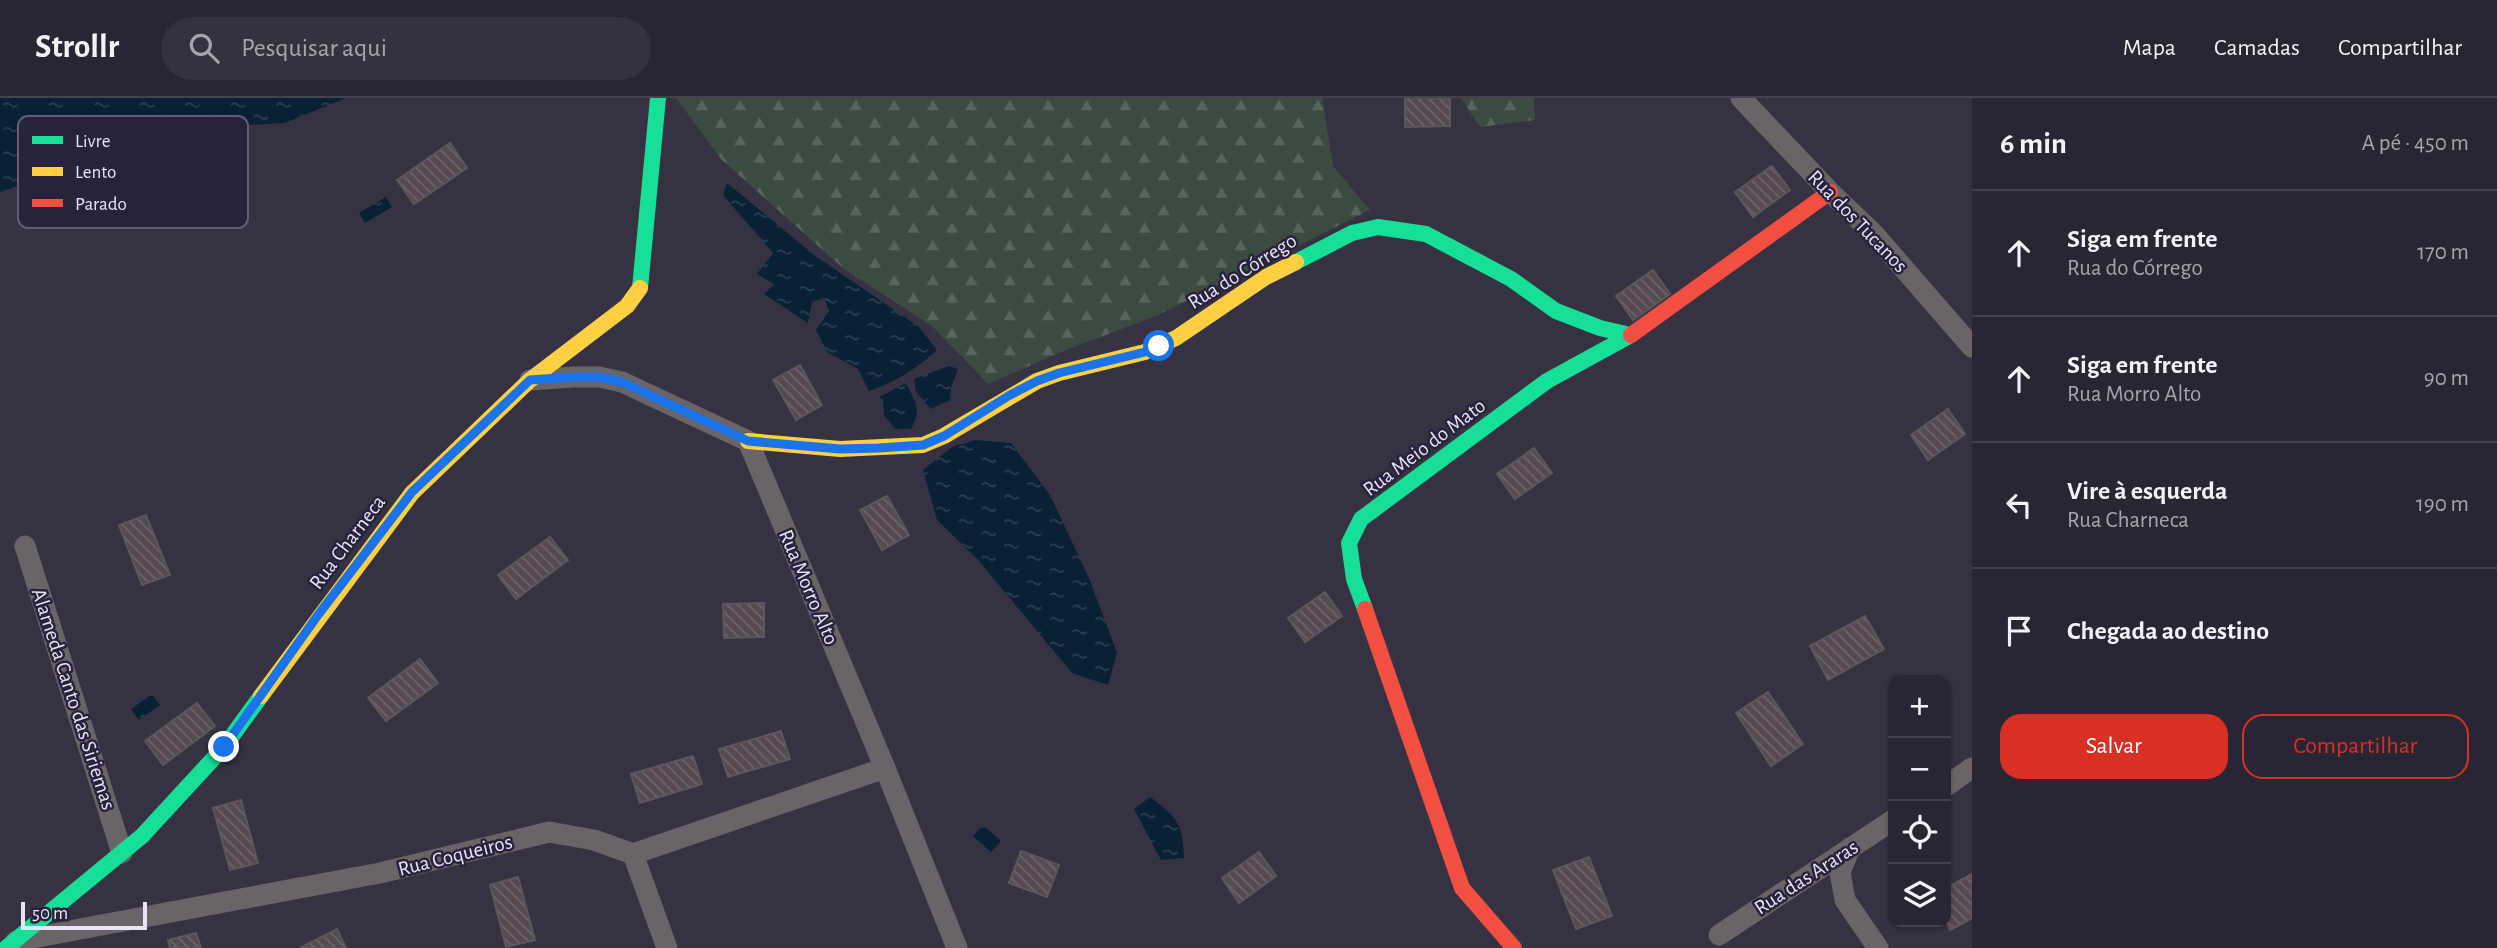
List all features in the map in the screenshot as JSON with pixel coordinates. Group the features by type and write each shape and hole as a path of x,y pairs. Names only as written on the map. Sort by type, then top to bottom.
{"street":[{"name":"Rua Charneca","path":"10,945 142,836 224,747 318,615 412,492 530,380 627,306 639,290 658,98"},
{"name":"Rua dos Tucanos","path":"1741,98 1873,233 1972,347"},
{"name":"Rua Meio do Mato","path":"1514,948 1462,888 1354,579 1349,543 1361,519 1547,381 1630,335 1830,192"},
{"name":"Rua do Córrego","path":"748,441 840,449 923,445 944,436 1037,381 1145,352 1176,338 1266,276 1352,233 1378,228 1426,234 1511,279 1556,311 1600,328 1630,335"},
{"path":"530,380 599,377 622,382 748,441"},
{"name":"Rua Morro Alto","path":"748,441 957,948"},
{"name":"Alameda Canto das Siriemas","path":"25,545 122,853"},
{"path":"667,948 633,854 885,768"},
{"path":"1951,783 1972,768"},
{"name":"Rua das Araras","path":"1719,934 1888,823"},
{"name":"Rua Coqueiros","path":"10,945 380,873 549,832 594,840 633,854"},
{"path":"1850,848 1840,872 1845,900 1878,948"}],"green space":[{"path":"676,98 1322,98 1333,166 1370,210 1156,316 1066,350 988,384 932,326 844,269 721,159"},
{"path":"1461,98 1534,98 1535,120 1480,127"}],"water":[{"path":"0,98 346,98 285,123 248,125 248,116 18,116 18,186 0,192"},
{"path":"727,183 814,255 919,327 937,350 905,374 869,391 858,369 827,352 816,330 829,311 824,298 812,302 808,323 764,294 774,284 757,274 773,253 723,195"},
{"path":"386,197 392,207 365,223 359,213"},
{"path":"949,366 958,369 950,400 931,409 916,392 914,379"},
{"path":"906,383 915,401 917,416 911,429 895,429 884,415 883,401 879,397"},
{"path":"975,440 1011,443 1050,495 1089,578 1117,653 1108,685 1072,673 978,560 937,520 923,470 952,447"},
{"path":"152,694 160,705 139,720 131,709"},
{"path":"1150,797 1177,822 1182,836 1184,858 1161,860 1134,809"},
{"path":"983,825 1001,841 991,852 973,836"}],"building":[{"path":"1405,98 1450,98 1450,126 1405,127"},
{"path":"450,143 467,168 414,204 397,180"},
{"path":"1772,166 1790,190 1753,217 1735,192"},
{"path":"1653,270 1670,294 1633,320 1616,296"},
{"path":"800,365 822,405 796,420 773,380"},
{"path":"1948,409 1965,434 1928,460 1911,435"},
{"path":"1534,448 1552,473 1515,499 1497,474"},
{"path":"887,496 909,535 882,550 860,510"},
{"path":"146,515 170,575 142,585 119,525"},
{"path":"550,537 568,560 516,599 498,575"},
{"path":"1325,592 1342,616 1305,642 1288,618"},
{"path":"764,603 764,637 724,638 723,604"},
{"path":"1865,616 1884,649 1828,680 1810,646"},
{"path":"420,659 438,683 386,721 368,698"},
{"path":"1768,692 1803,744 1771,766 1736,713"},
{"path":"197,703 215,726 163,765 145,741"},
{"path":"781,731 790,759 728,777 719,749"},
{"path":"693,756 702,784 640,803 631,774"},
{"path":"241,800 258,863 230,870 213,808"},
{"path":"1021,851 1059,865 1047,897 1009,883"},
{"path":"1259,852 1276,876 1239,903 1222,878"},
{"path":"1589,857 1612,916 1576,929 1553,870"},
{"path":"1972,874 1972,918 1950,930 1949,927 1951,927 1951,885"},
{"path":"518,877 535,940 506,947 490,885"},
{"path":"337,929 346,948 300,948"},
{"path":"196,933 201,948 170,948 168,940"}],"traffic: fast":[{"path":"640,288 658,98"},
{"path":"1296,262 1352,233 1378,227 1426,234 1511,279 1556,311 1600,328 1630,335"},
{"path":"1365,609 1354,579 1349,543 1361,519 1547,381 1631,335"},
{"path":"6,948 142,836 224,747 261,696"}],"traffic: slow":[{"path":"748,441 840,449 923,445 944,436 1037,381 1145,352 1176,338 1266,277 1296,262"},
{"path":"261,696 412,493 530,380 627,306 640,288"}],"traffic: jam":[{"path":"1631,335 1830,192"},
{"path":"1365,609 1462,888 1514,948"}],"route":[{"path":"224,747 318,615 412,492 530,380 599,377 622,382 748,441 840,449 879,448 923,445 944,436 1037,381 1159,346"}]}
